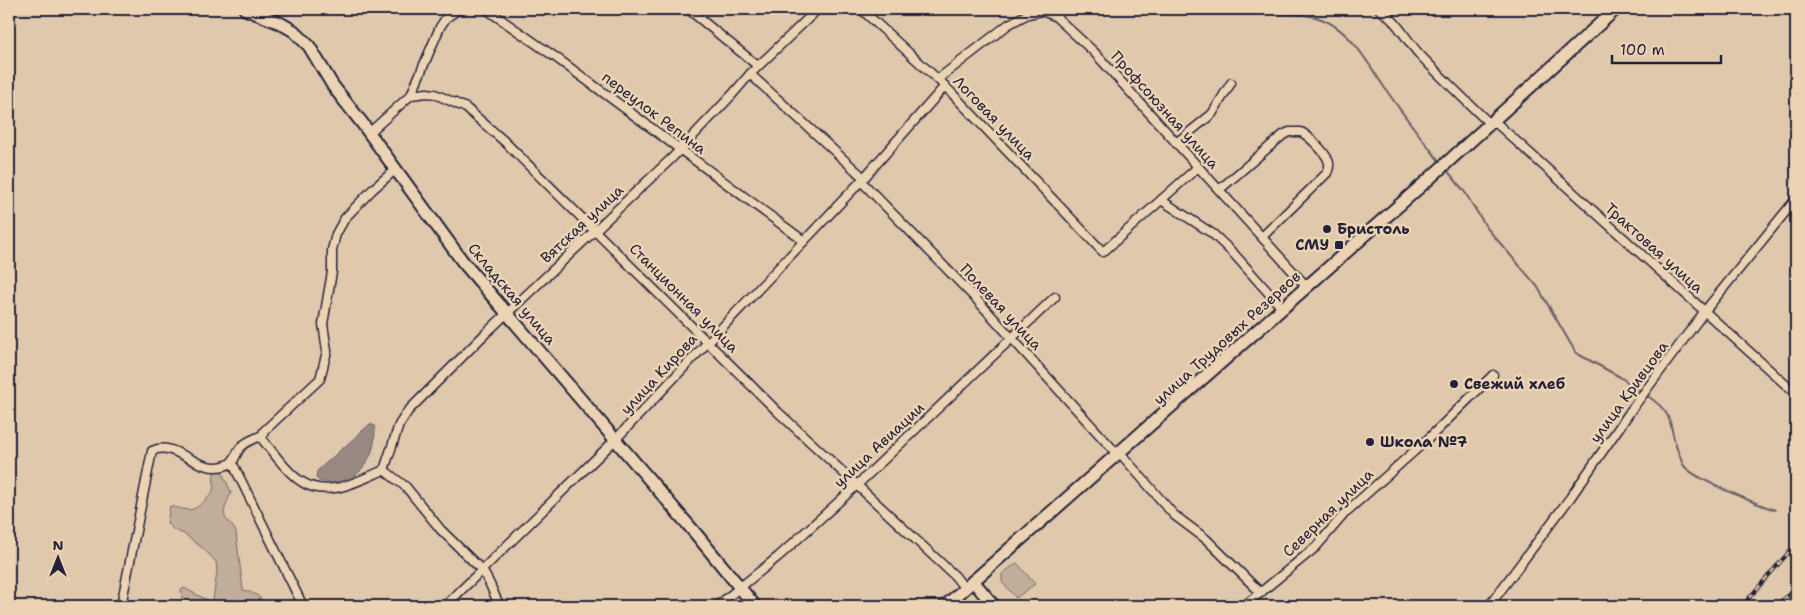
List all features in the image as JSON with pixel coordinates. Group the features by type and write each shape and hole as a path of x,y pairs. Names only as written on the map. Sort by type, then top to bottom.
{"main road":[{"name":"Складская улица","path":"245,9 280,23 294,31 305,42 333,86 463,262 755,606"},
{"name":"улица Трудовых Резервов","path":"945,606 1283,309 1492,123 1616,9"},
{"name":"Станционная улица","path":"969,585 994,606"}],"street":[{"path":"369,133 410,96 440,27 446,18 459,9"},
{"name":"переулок Репина","path":"486,9 558,58 804,241"},
{"path":"688,9 758,66"},
{"name":"Вятская улица","path":"384,470 393,440 403,417 508,313 680,149 750,74 818,9"},
{"name":"Логовая улица","path":"861,9 945,86 1103,252 1161,200"},
{"name":"Трактовая улица","path":"1379,9 1394,21 1410,44 1449,85 1796,394"},
{"name":"Профсоюзная улица","path":"938,79 1009,24 1028,14 1042,11 1047,12 1061,20 1094,52 1307,287"},
{"name":"Полевая улица","path":"750,74 862,180 1174,515 1206,539 1261,593"},
{"path":"1176,143 1212,114 1231,83"},
{"name":"улица Кирова","path":"445,606 616,440 862,180 945,86"},
{"name":"Станционная улица","path":"410,96 422,93 435,94 466,108 504,141 856,486 955,576 969,585"},
{"path":"1219,190 1288,132 1301,132 1318,147 1328,160 1327,172 1262,237"},
{"path":"1198,167 1161,200 1213,234 1234,254 1283,309"},
{"path":"121,606 152,451 157,449 177,451 192,461 209,466 221,466 232,462 242,446 262,435 320,379 327,350 323,324 332,272 332,250 336,234 345,218 396,169"},
{"name":"улица Кривцова","path":"1489,606 1570,498 1632,409 1704,312 1796,199"},
{"name":"улица Авиации","path":"717,606 779,556 856,486 1055,297"},
{"name":"Северная улица","path":"1244,606 1316,547 1346,512 1429,438 1493,375"},
{"path":"262,435 262,439 297,479 307,484 328,489 341,488 384,470 406,487 441,530 487,577 493,595 500,606"},
{"path":"232,462 303,606"}],"shaded area":[{"path":"370,424 375,426 374,446 369,459 361,470 346,481 334,483 319,481 316,478 317,471"},
{"path":"218,469 221,470 231,492 224,513 236,533 243,590 256,595 266,606 183,606 181,590 184,588 211,602 213,601 217,571 216,562 204,549 184,534 174,530 167,523 170,506 190,510 197,507 212,493 214,473"},
{"path":"1017,563 1035,584 1016,598 1002,582 1002,574"}],"waterway":[{"path":"1252,9 1261,12 1315,17 1335,26 1345,34 1361,52 1395,103 1440,162"},
{"path":"1446,169 1464,191 1487,228 1537,286 1576,353 1620,377 1642,392"},
{"path":"1646,395 1656,402 1668,416 1676,446 1685,467 1713,484 1775,510"}],"railway":[{"path":"1742,606 1796,544"},
{"path":"1774,606 1796,590"}],"place":[{"name":"Бристоль","path":"1327,229"},
{"name":"СМУ","path":"1339,245"},
{"name":"Свежий хлеб","path":"1454,384"},
{"name":"Школа №7","path":"1370,442"}]}
